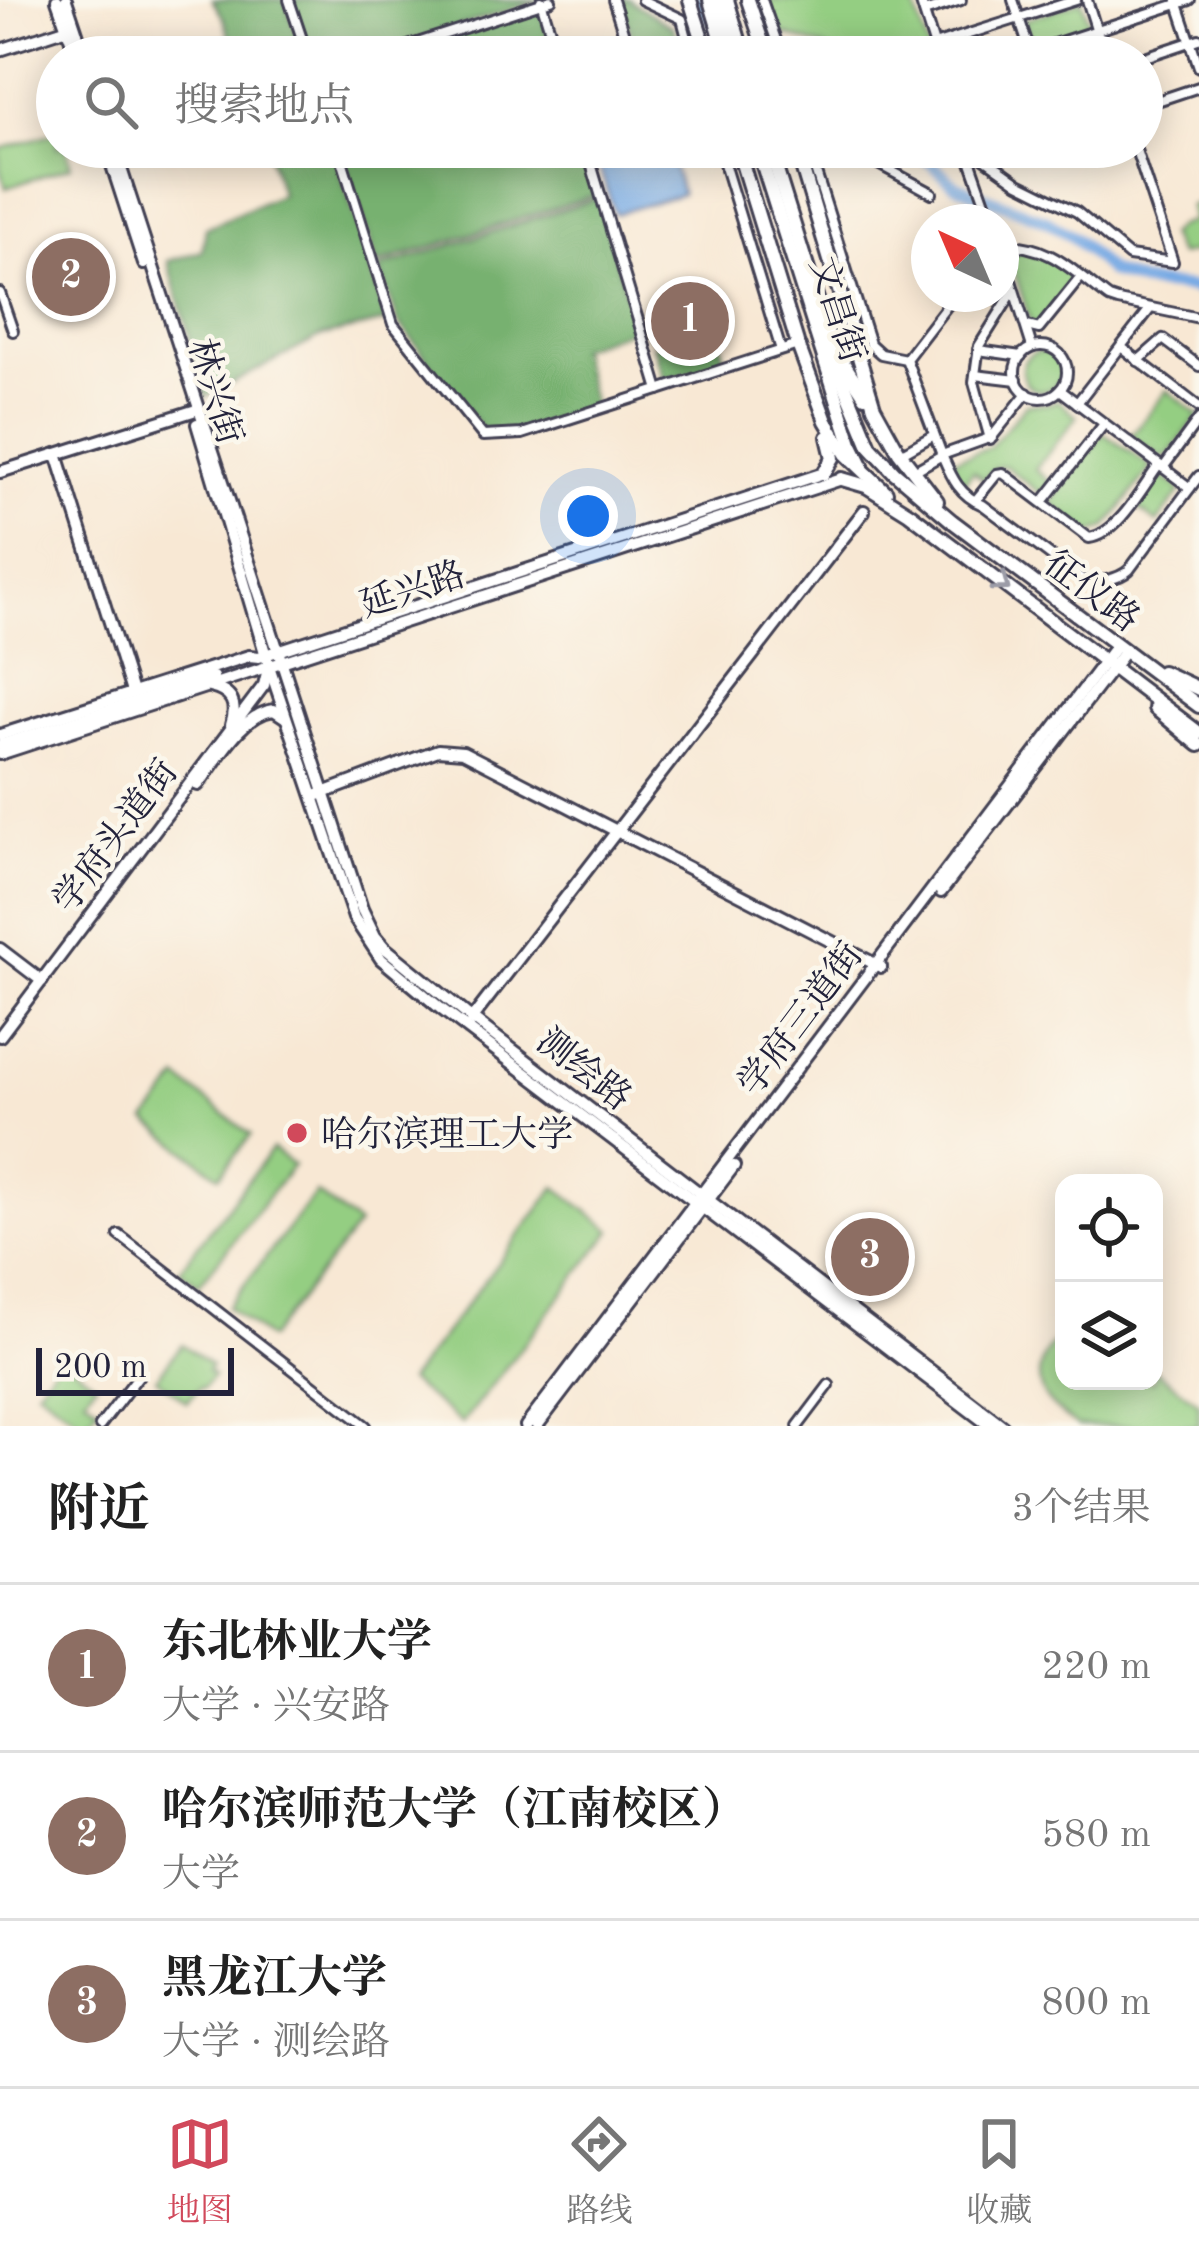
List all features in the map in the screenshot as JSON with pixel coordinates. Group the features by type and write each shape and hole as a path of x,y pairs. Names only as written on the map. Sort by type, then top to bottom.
{"highway":[{"path":"712,0 723,36"},
{"path":"725,0 736,36"}],"main road":[{"path":"62,0 72,36"},
{"path":"62,0 74,36"},
{"path":"690,0 701,36"},
{"path":"748,0 760,36"},
{"path":"43,36 68,28"},
{"path":"0,50 36,38"},
{"name":"林兴街","path":"117,168 270,658"},
{"name":"林兴街","path":"117,168 270,658"},
{"path":"763,168 787,305 832,452 824,473"},
{"name":"文昌街","path":"764,168 851,443 868,475"},
{"name":"文昌街","path":"765,168 870,446 952,521"},
{"path":"802,168 874,406"},
{"path":"777,212 787,305"},
{"path":"832,346 900,454 952,521"},
{"path":"800,350 833,434 846,454 909,513"},
{"path":"0,472 193,412"},
{"path":"57,454 132,692"},
{"name":"延兴路","path":"0,750 207,686 350,629 824,473"},
{"path":"842,479 866,486 909,513 1199,733"},
{"name":"延兴路","path":"0,735 249,656 270,658 842,479"},
{"path":"469,1023 864,511"},
{"name":"征仪路","path":"952,521 1199,706"},
{"name":"学府三道街","path":"537,1426 1121,648"},
{"path":"0,750 270,658"},
{"name":"测绘路","path":"270,658 288,720 320,795"},
{"name":"测绘路","path":"270,658 320,795 354,918 393,970 469,1023 990,1426"},
{"name":"学府头道街","path":"0,1036 264,685 270,658"},
{"path":"1142,664 1199,689"},
{"path":"1129,681 1199,746"},
{"path":"207,686 227,692 233,701 234,716 226,735"},
{"name":"学府头道街","path":"0,1046 240,732 269,710 288,720"},
{"path":"320,795 438,750 464,752 881,966"},
{"path":"0,949 42,981"},
{"name":"测绘路","path":"702,1202 1003,1426"},
{"name":"学府三道街","path":"526,1426 702,1202"}],"street":[{"path":"289,0 301,36"},
{"path":"613,0 624,36"},
{"path":"642,0 682,19 686,36"},
{"path":"761,0 774,36"},
{"path":"920,0 931,36"},
{"path":"924,13 961,0"},
{"path":"1013,0 1025,36"},
{"path":"962,36 1076,0"},
{"path":"1087,0 1098,36"},
{"path":"1080,36 1190,0"},
{"path":"438,36 544,1 553,36"},
{"path":"1178,2 1195,41 1199,67"},
{"path":"1163,51 1195,41"},
{"path":"1163,99 1199,87"},
{"path":"345,168 393,324 483,436 522,434 782,350 800,350"},
{"path":"592,168 659,389"},
{"path":"726,168 782,350"},
{"path":"815,168 870,344 881,354 906,359"},
{"path":"886,168 932,193"},
{"path":"972,168 985,204"},
{"path":"995,168 1077,212 1129,256 1173,262 1142,168"},
{"path":"1019,248 1057,257 1109,298 1199,318"},
{"path":"1025,325 1039,329 1081,277"},
{"path":"0,293 13,332"},
{"path":"1019,306 1032,347"},
{"path":"1077,403 1150,309"},
{"path":"906,359 942,312"},
{"path":"989,439 975,375 978,350 1001,312"},
{"path":"1138,361 1163,339 1199,366"},
{"path":"1032,347 1050,347 1063,357 1067,374 1060,390 1048,397 1027,393 1017,380 1016,364 1032,347"},
{"path":"1121,347 1199,407"},
{"path":"978,350 1021,356"},
{"path":"906,359 958,489 1083,580 1121,577 1129,570 1199,476"},
{"path":"975,375 1017,380"},
{"path":"1060,390 1190,488"},
{"path":"914,472 942,455 989,439 1027,393"},
{"path":"975,502 997,474 1003,473 1089,538 1101,536 1199,419"},
{"path":"1043,502 1104,424"},
{"path":"900,454 934,435"},
{"path":"118,1235 366,1426"},
{"path":"100,1426 139,1375"},
{"path":"798,1426 829,1384"}],"green space":[{"path":"212,0 285,0 297,36 229,36"},
{"path":"292,0 538,0 430,36 304,36"},
{"path":"622,0 673,27 676,36 632,36"},
{"path":"766,0 913,0 924,36 790,36 776,31"},
{"path":"1082,1 1092,30 1071,36 1029,36 1024,20"},
{"path":"539,6 548,36 447,36"},
{"path":"36,138 36,168 65,168 6,188 0,149"},
{"path":"273,168 339,168 387,322 322,336 206,397 168,261 202,251 206,228 281,194"},
{"path":"347,168 590,168 598,194 377,264"},
{"path":"598,198 636,328 578,348 594,407 522,431 485,433 398,322 379,268"},
{"path":"1199,203 1199,251 1178,255 1168,235 1192,221 1189,206"},
{"path":"1035,251 1057,262 1075,279 1042,325 1031,324 1019,286 1019,252"},
{"path":"712,326 726,362 664,380 653,345"},
{"path":"1042,351 1056,357 1062,371 1056,385 1042,391 1028,385 1022,371 1028,357"},
{"path":"1167,390 1199,415 1163,458 1131,436"},
{"path":"1058,400 1077,417 1035,469 1051,483 1041,494 1005,466 994,468 984,480 973,471 961,486 952,460 990,447 1026,404"},
{"path":"1103,433 1152,467 1106,528 1090,534 1051,503"},
{"path":"1161,475 1180,493 1157,523 1136,507"},
{"path":"179,1079 251,1135 219,1176 147,1121"},
{"path":"272,1149 293,1165 199,1285 179,1270"},
{"path":"556,1187 612,1230 462,1424 408,1381"},
{"path":"316,1193 358,1225 268,1339 227,1307"},
{"path":"1055,1343 1055,1390 1163,1390 1163,1376 1199,1403 1199,1426 1078,1426 1051,1405 1043,1392 1039,1374"},
{"path":"182,1344 211,1366 207,1371 213,1376 187,1402 156,1378"},
{"path":"61,1357 96,1383 85,1397 99,1407 85,1424 37,1389"}],"water":[{"path":"599,168 674,168 682,194 615,214"}],"waterway":[{"path":"696,0 715,24"},
{"path":"936,168 955,185 1047,221 1074,238 1110,272 1142,283 1199,291"}],"place":[{"name":"哈尔滨师范大学（江南校区）","path":"71,277"},
{"name":"东北林业大学","path":"690,321"},
{"name":"哈尔滨理工大学","path":"297,1133"},
{"name":"黑龙江大学","path":"870,1257"}]}
